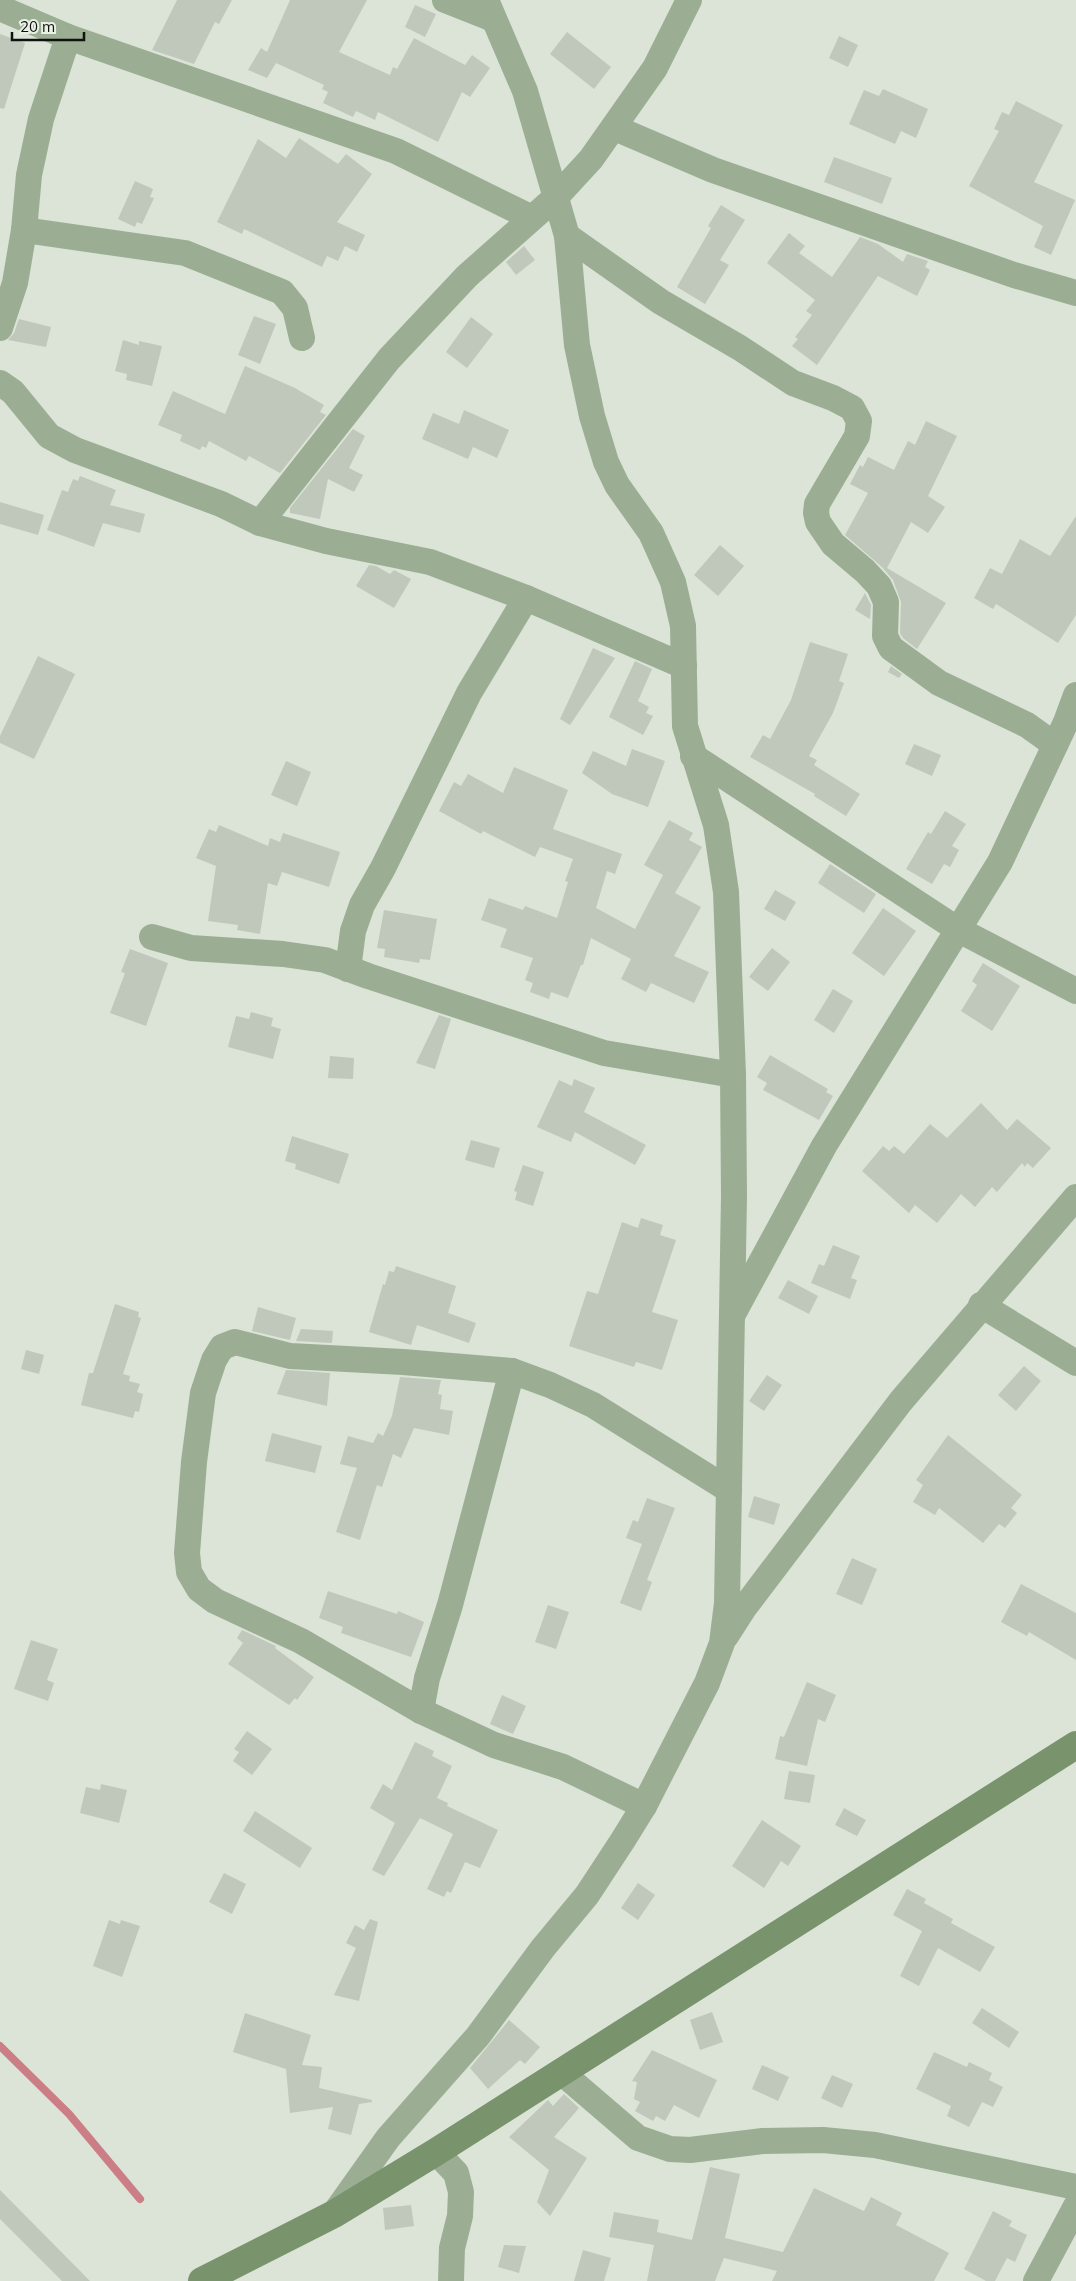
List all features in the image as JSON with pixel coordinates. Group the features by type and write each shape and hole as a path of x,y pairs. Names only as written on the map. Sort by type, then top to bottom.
{"street":[{"path":"445,0 490,10 525,91 568,236 577,345 592,416 606,462 617,485 651,533 673,582 683,626 685,726 716,825 726,892 733,1075 734,1196 727,1602 722,1643"},
{"path":"260,523 389,359 467,276 556,197 591,159 615,128 655,68 689,0"},
{"path":"0,8 68,37 396,151 532,218"},
{"path":"0,328 16,283 24,230 29,175 41,119 68,37"},
{"path":"615,128 713,170 997,269 1076,293"},
{"path":"24,230 185,253 282,292 295,308 302,338"},
{"path":"568,236 661,302 740,348 793,383 833,398 852,408 859,421 857,436 818,504 816,513 818,522 833,544 865,571 879,586 886,602 885,636 891,648 939,683 1027,725 1055,745"},
{"path":"0,383 14,392 49,436 75,450 221,504 260,523 326,541 430,562 526,598 684,666"},
{"path":"348,969 353,931 362,905 383,868 469,692 526,598"},
{"path":"731,1319 824,1146 1000,862 1055,745 1076,695"},
{"path":"693,756 957,929 1076,990"},
{"path":"152,937 190,948 283,954 325,960 604,1053 733,1075"},
{"path":"334,2214 388,2138 478,2036 537,1955 586,1895 644,1806 707,1683 722,1643 744,1608 900,1401 981,1305 1076,1198"},
{"path":"981,1305 1076,1363"},
{"path":"644,1806 570,1770 494,1745 421,1711 301,1641 215,1601 199,1589 189,1572 187,1552 203,1394 214,1360 222,1347 235,1342 290,1356 403,1362 512,1371 550,1385 593,1405 729,1490"},
{"path":"421,1711 427,1678 450,1605 512,1371"},
{"path":"202,2281 334,2214 436,2152 1076,1745"},
{"path":"561,2072 638,2138 670,2149 690,2150 763,2141 823,2140 875,2145 1076,2187"},
{"path":"436,2152 456,2173 461,2192 460,2216 452,2248 451,2281"},
{"path":"1036,2281 1076,2206"}],"building":[{"path":"177,0 232,0 219,24 215,22 194,64 152,50"},
{"path":"290,0 367,0 339,52 390,75 393,67 397,69 414,38 465,65 472,55 490,68 470,97 462,92 438,142 378,112 375,120 356,111 353,117 323,103 328,92 322,89 324,85 276,63 267,78 248,70 261,48 267,52"},
{"path":"415,5 436,14 425,37 405,27"},
{"path":"567,32 611,67 594,89 550,54"},
{"path":"0,34 25,43 4,109 0,108"},
{"path":"839,36 858,45 848,67 829,58"},
{"path":"883,89 928,109 916,138 901,131 895,144 849,124 864,90 879,96"},
{"path":"1016,101 1063,125 1034,182 1075,200 1051,255 1034,247 1043,226 969,186 999,131 994,129 1002,112 1009,115"},
{"path":"299,138 338,164 346,154 372,174 337,222 365,235 357,252 345,246 338,261 327,256 322,267 244,229 242,234 217,222 258,139 286,158"},
{"path":"834,157 892,178 882,204 824,182"},
{"path":"135,181 153,189 150,197 154,198 142,224 137,222 135,227 118,219"},
{"path":"721,205 745,220 720,260 729,265 705,304 677,287 711,228 708,226"},
{"path":"789,233 805,246 799,253 832,277 860,237 878,244 903,262 907,254 928,261 925,267 930,270 917,296 878,276 817,365 792,346 798,339 795,337 812,315 806,311 815,300 767,263"},
{"path":"524,246 535,260 516,275 506,262"},
{"path":"254,316 276,324 260,364 238,355"},
{"path":"471,317 493,334 467,368 446,352"},
{"path":"19,319 51,327 46,347 8,340 14,333"},
{"path":"123,340 139,345 139,341 162,346 152,386 126,380 127,374 115,371"},
{"path":"245,366 295,388 324,405 320,412 326,415 280,473 249,456 246,461 209,441 206,448 202,446 200,450 180,441 182,435 158,425 173,391 225,414"},
{"path":"464,410 509,430 497,458 473,447 468,459 422,439 433,413 459,424"},
{"path":"926,421 957,436 928,496 945,507 928,533 911,522 887,568 946,603 917,649 903,638 900,633 901,602 893,580 882,567 845,535 868,493 850,484 860,465 863,467 868,457 894,470 908,441 915,445"},
{"path":"353,429 365,436 349,468 363,475 354,492 328,479 320,519 290,513 290,508"},
{"path":"80,476 116,490 110,505 145,514 140,533 103,523 94,547 47,530 62,490 68,492 73,479 78,481"},
{"path":"0,502 44,515 38,535 0,524"},
{"path":"1076,516 1076,615 1058,643 996,604 993,609 974,598 990,568 1002,574 1020,539 1050,556"},
{"path":"720,545 744,566 718,596 694,575"},
{"path":"369,565 376,566 390,574 394,570 411,579 394,608 356,586"},
{"path":"865,593 871,605 870,619 855,610"},
{"path":"810,642 848,654 839,681 844,683 833,713 809,756 817,760 814,765 860,794 846,816 814,796 815,794 750,757 763,735 770,739 791,700"},
{"path":"593,648 615,658 570,725 560,719"},
{"path":"38,656 75,674 34,759 0,743 0,736"},
{"path":"635,661 652,669 638,701 649,707 646,713 653,716 643,735 609,717"},
{"path":"891,666 902,674 899,678 888,672"},
{"path":"914,744 941,755 932,776 905,764"},
{"path":"632,749 665,761 648,807 612,794 582,773 593,751 626,766"},
{"path":"286,761 311,772 297,806 271,795"},
{"path":"514,767 568,790 553,829 622,854 615,874 607,871 596,908 635,929 663,875 644,865 669,820 693,833 689,840 702,847 675,893 701,907 674,956 709,972 694,1003 651,983 646,992 621,979 631,959 591,938 583,965 581,965 568,998 551,992 549,999 530,992 533,983 525,980 533,958 500,947 507,929 481,920 489,898 523,910 525,906 557,918 568,882 565,881 573,859 540,847 535,857 483,831 481,834 439,811 454,782 461,786 468,774 503,793"},
{"path":"945,811 966,824 952,846 959,850 950,867 944,864 932,884 906,869 928,832 931,834"},
{"path":"219,825 268,846 270,838 280,842 283,833 340,852 329,887 282,872 277,886 268,883 260,934 237,930 238,925 208,921 216,866 196,858 209,829 216,832"},
{"path":"830,864 876,894 864,913 818,883"},
{"path":"775,890 796,902 785,921 764,909"},
{"path":"883,908 916,931 884,976 852,953"},
{"path":"384,910 437,919 430,960 420,959 419,963 384,957 385,949 377,948"},
{"path":"772,948 790,962 768,991 749,977"},
{"path":"130,949 168,963 146,1026 110,1013 125,973 121,972"},
{"path":"983,963 1020,986 992,1031 961,1011 977,985 972,981"},
{"path":"833,989 853,1001 834,1033 814,1020"},
{"path":"251,1012 273,1018 271,1026 281,1029 273,1059 228,1047 236,1016 249,1019"},
{"path":"439,1015 451,1019 435,1069 416,1063"},
{"path":"770,1055 828,1089 826,1092 833,1096 819,1120 763,1090 767,1083 757,1077"},
{"path":"330,1056 354,1058 353,1079 328,1078"},
{"path":"574,1079 595,1088 584,1112 646,1145 635,1165 575,1132 571,1142 537,1127 559,1080 572,1086"},
{"path":"981,1103 1007,1130 1017,1119 1051,1148 1033,1168 1027,1163 1025,1167 1022,1163 997,1192 992,1187 975,1207 961,1194 937,1223 915,1205 909,1213 862,1171 883,1146 889,1151 894,1146 904,1154 930,1124 947,1138"},
{"path":"292,1136 349,1154 339,1184 295,1169 296,1164 285,1161"},
{"path":"471,1140 500,1148 494,1168 465,1160"},
{"path":"523,1165 544,1172 533,1206 515,1200 517,1192 514,1191"},
{"path":"641,1218 663,1225 660,1235 676,1240 652,1312 678,1320 662,1370 636,1362 634,1367 569,1346 587,1291 598,1294 622,1222 638,1228"},
{"path":"833,1245 860,1256 851,1278 857,1280 850,1299 811,1283 819,1264 824,1266"},
{"path":"396,1266 456,1286 448,1313 476,1323 469,1343 417,1325 411,1345 369,1332 383,1284 385,1285 389,1271 394,1272"},
{"path":"788,1280 818,1296 809,1314 778,1298"},
{"path":"115,1304 139,1312 138,1317 141,1318 123,1374 130,1376 129,1381 140,1384 137,1392 143,1394 139,1412 135,1411 133,1418 81,1405 89,1373 93,1373"},
{"path":"258,1307 296,1318 290,1340 252,1331"},
{"path":"301,1329 333,1331 332,1343 296,1341"},
{"path":"26,1350 44,1355 39,1374 21,1369"},
{"path":"1024,1366 1041,1381 1016,1411 998,1395"},
{"path":"286,1370 330,1373 327,1406 277,1394"},
{"path":"767,1375 782,1385 764,1411 749,1401"},
{"path":"400,1377 441,1380 438,1394 442,1395 440,1409 453,1411 449,1435 414,1428 401,1458 393,1454 382,1487 377,1485 360,1540 336,1532 357,1468 340,1464 348,1436 373,1443 378,1433 383,1436 392,1416"},
{"path":"272,1433 322,1446 315,1473 265,1461"},
{"path":"948,1435 1022,1495 1011,1508 1017,1513 1005,1528 999,1524 983,1543 939,1508 935,1515 913,1502 923,1485 916,1480"},
{"path":"754,1496 780,1504 774,1525 748,1517"},
{"path":"647,1498 675,1508 647,1580 652,1582 641,1611 620,1603 642,1544 626,1538 633,1520 638,1522"},
{"path":"852,1558 877,1569 862,1605 836,1594"},
{"path":"1021,1584 1076,1613 1076,1660 1029,1632 1027,1636 1001,1622"},
{"path":"328,1591 397,1614 398,1611 424,1622 411,1657 341,1633 343,1627 319,1618"},
{"path":"548,1605 569,1612 556,1649 535,1642"},
{"path":"242,1630 276,1646 275,1648 314,1677 297,1700 295,1698 289,1705 228,1664 243,1643 237,1638"},
{"path":"31,1640 58,1649 47,1680 54,1683 48,1701 14,1689"},
{"path":"807,1682 836,1695 825,1722 818,1719 807,1766 775,1759 780,1736 784,1737"},
{"path":"502,1695 526,1706 513,1734 490,1724"},
{"path":"247,1731 272,1749 252,1775 233,1761 239,1752 234,1749"},
{"path":"415,1742 434,1751 432,1756 452,1766 437,1798 448,1803 447,1806 498,1830 480,1868 465,1862 451,1893 447,1891 444,1897 427,1889 453,1834 420,1818 384,1876 372,1870 395,1823 370,1808 383,1784 392,1790"},
{"path":"789,1771 815,1775 810,1803 784,1799"},
{"path":"101,1784 127,1790 119,1823 80,1813 86,1787 100,1790"},
{"path":"844,1808 866,1820 857,1836 835,1825"},
{"path":"255,1811 312,1848 300,1868 243,1831"},
{"path":"762,1820 801,1846 788,1866 781,1861 764,1888 732,1866"},
{"path":"224,1873 246,1884 232,1914 209,1902"},
{"path":"638,1883 655,1895 638,1920 621,1908"},
{"path":"907,1889 926,1899 924,1903 953,1919 951,1923 995,1947 980,1972 938,1948 919,1986 900,1976 922,1931 893,1915"},
{"path":"370,1919 378,1922 359,2001 334,1995 356,1948 346,1943 355,1925 364,1930"},
{"path":"109,1920 120,1924 121,1920 140,1926 122,1977 93,1966"},
{"path":"982,2008 1019,2032 1009,2048 972,2023"},
{"path":"712,2012 723,2042 700,2050 690,2020"},
{"path":"245,2013 311,2035 302,2065 322,2067 319,2088 372,2100 372,2102 359,2104 351,2135 328,2129 333,2107 290,2113 286,2069 233,2052"},
{"path":"509,2020 540,2047 525,2064 520,2060 488,2089 470,2068"},
{"path":"652,2050 717,2080 699,2118 674,2105 665,2121 656,2116 653,2121 635,2111 640,2102 634,2099 637,2082 632,2081"},
{"path":"934,2052 967,2067 969,2062 992,2073 989,2080 1003,2087 993,2107 982,2102 969,2127 947,2116 951,2106 916,2089"},
{"path":"762,2065 789,2077 778,2101 752,2089"},
{"path":"832,2075 853,2084 842,2108 821,2098"},
{"path":"564,2094 579,2108 554,2137 587,2158 550,2216 537,2202 549,2170 509,2137 548,2100 553,2106"},
{"path":"710,2167 740,2174 725,2238 783,2252 814,2188 864,2211 871,2197 902,2213 896,2225 949,2253 934,2281 772,2281 777,2271 724,2258 715,2281 647,2281 654,2245 609,2237 614,2212 659,2220 657,2232 692,2240"},
{"path":"0,2190 90,2281 62,2281 0,2219"},
{"path":"411,2205 414,2226 385,2230 383,2208"},
{"path":"993,2211 1012,2221 1009,2226 1027,2235 1015,2262 1007,2258 995,2281 986,2281 964,2269"},
{"path":"504,2245 526,2246 519,2273 498,2267"},
{"path":"583,2250 611,2258 604,2281 574,2281"}],"waterway":[{"path":"0,2046 69,2114 140,2199"}]}
